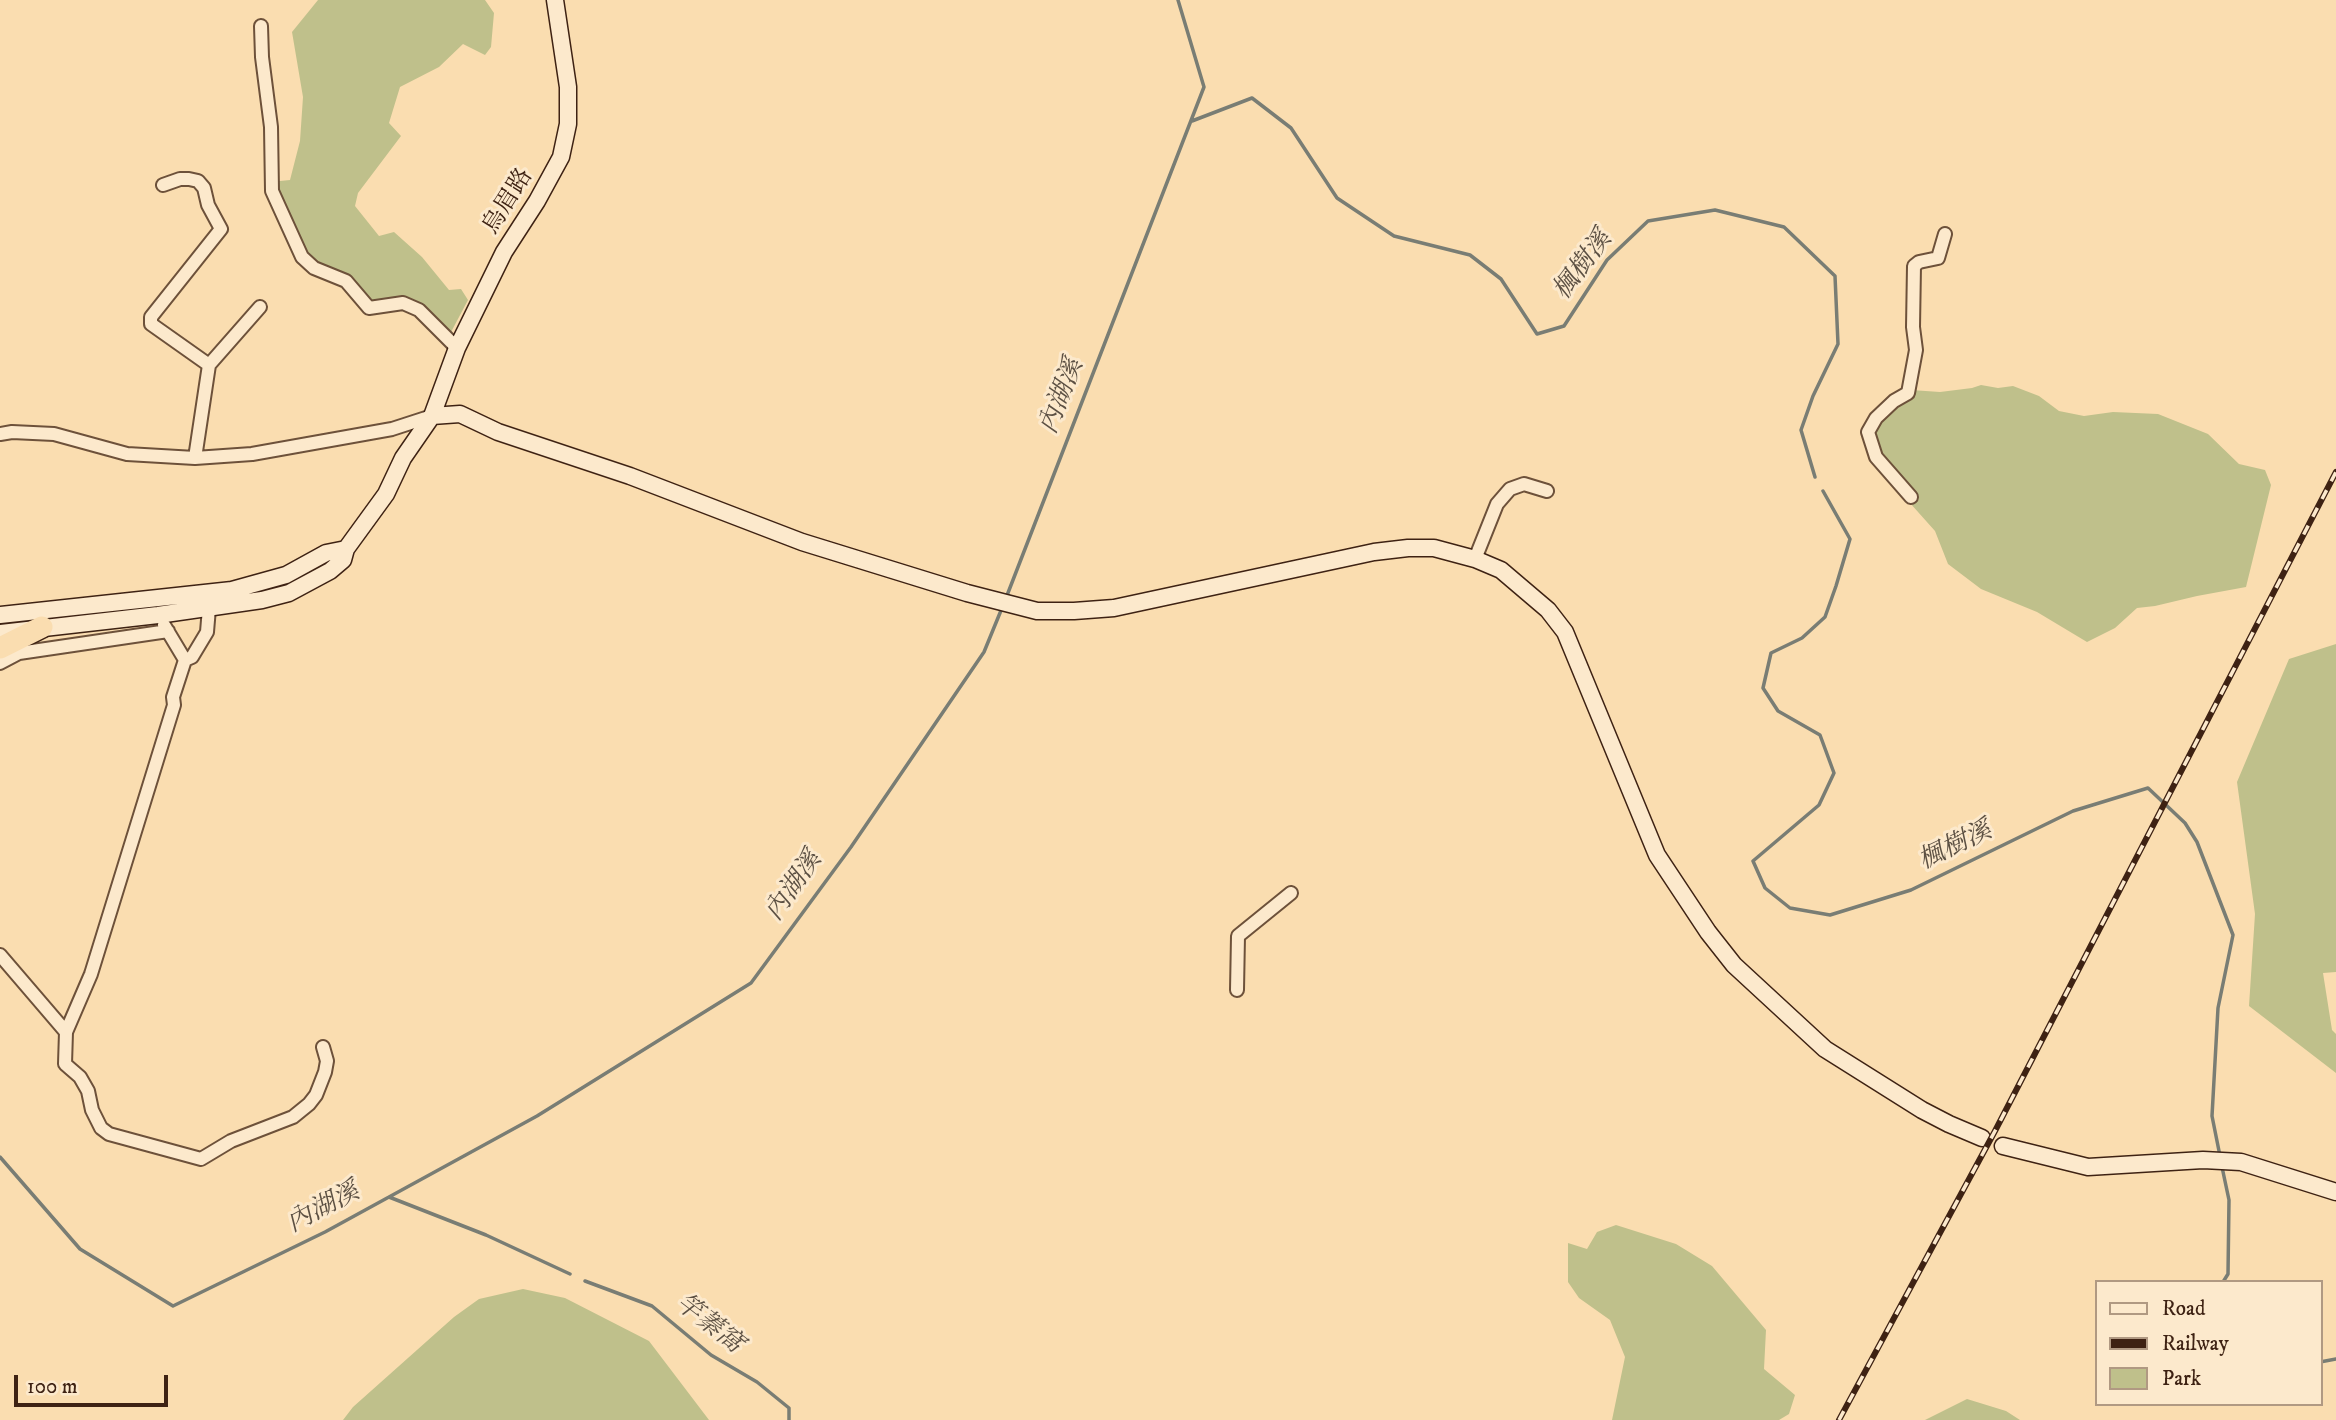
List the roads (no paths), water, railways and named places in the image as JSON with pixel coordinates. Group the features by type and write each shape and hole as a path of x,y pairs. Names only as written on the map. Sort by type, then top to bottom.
{"highway":[{"path":"0,648 42,627"}],"street":[{"name":"烏眉路","path":"0,633 262,600 289,593 330,571 343,560 346,549 386,494 403,457 432,416 457,348 504,252 561,157 568,124 568,88 555,0"},
{"path":"261,26 271,127 272,191 302,257 314,268 346,281 369,308 403,303 419,310 457,348"},
{"path":"163,185 180,179 198,181 204,188 208,205 221,229 151,317 151,324 209,365"},
{"path":"1910,497 1876,457 1868,432 1876,418 1894,401 1908,393 1916,350 1913,327 1914,266 1919,262 1938,258 1945,234"},
{"path":"195,458 209,365 260,307"},
{"path":"0,434 54,434 127,454 195,458 252,454 392,429 432,416 460,414 498,432 630,477 802,542 967,593 1037,611 1114,608 1374,552 1434,548 1475,559 1502,570 1548,610 1565,632 1630,784 1657,855 1708,932 1734,965 1825,1049 1922,1110 1982,1138"},
{"path":"1475,559 1497,505 1510,489 1524,485 1547,491"},
{"path":"0,615 232,590 286,575 326,553 346,549"},
{"path":"185,660 192,657 207,632 209,608"},
{"path":"158,615 185,660 173,697 174,705 91,974 66,1032 65,1064 80,1077 101,1128 109,1134 201,1158 231,1141 293,1117 309,1104 316,1095 327,1061 323,1046"},
{"path":"0,663 19,653 168,631"},
{"path":"1237,990 1238,936 1291,893"},
{"path":"0,956 66,1032"},
{"path":"2003,1146 2088,1167 2203,1160 2241,1162 2336,1192"}],"waterway":[{"name":"內湖溪","path":"1006,598 1204,87 1178,0"},
{"name":"楓樹溪","path":"1192,121 1252,98 1291,128 1337,198 1394,236 1470,255 1501,279 1537,334 1564,326 1607,260 1648,221 1715,210 1784,227 1835,276 1838,344 1813,396 1801,430 1815,477"},
{"name":"楓樹溪","path":"1823,491 1850,539 1836,586 1825,617 1802,638 1771,653 1763,688 1778,711 1820,735 1834,773 1819,805 1753,861 1765,888 1790,908 1830,915 1911,890 2073,811 2148,788 2185,823 2197,842 2233,935 2218,1008 2212,1116 2220,1156"},
{"name":"內湖溪","path":"0,1157 80,1249 173,1306 325,1232 537,1116 751,983 851,847 984,652 1002,608"},
{"name":"楓樹溪","path":"2222,1167 2229,1200 2228,1274 2224,1280"},
{"name":"竿蓁窩","path":"389,1197 486,1235 570,1274"},
{"name":"竿蓁窩","path":"585,1281 652,1306 711,1355 757,1382 789,1408 789,1420"},
{"name":"楓樹溪","path":"2322,1362 2336,1359"}],"railway":[{"path":"1839,1420 1995,1131 2336,472"}]}
